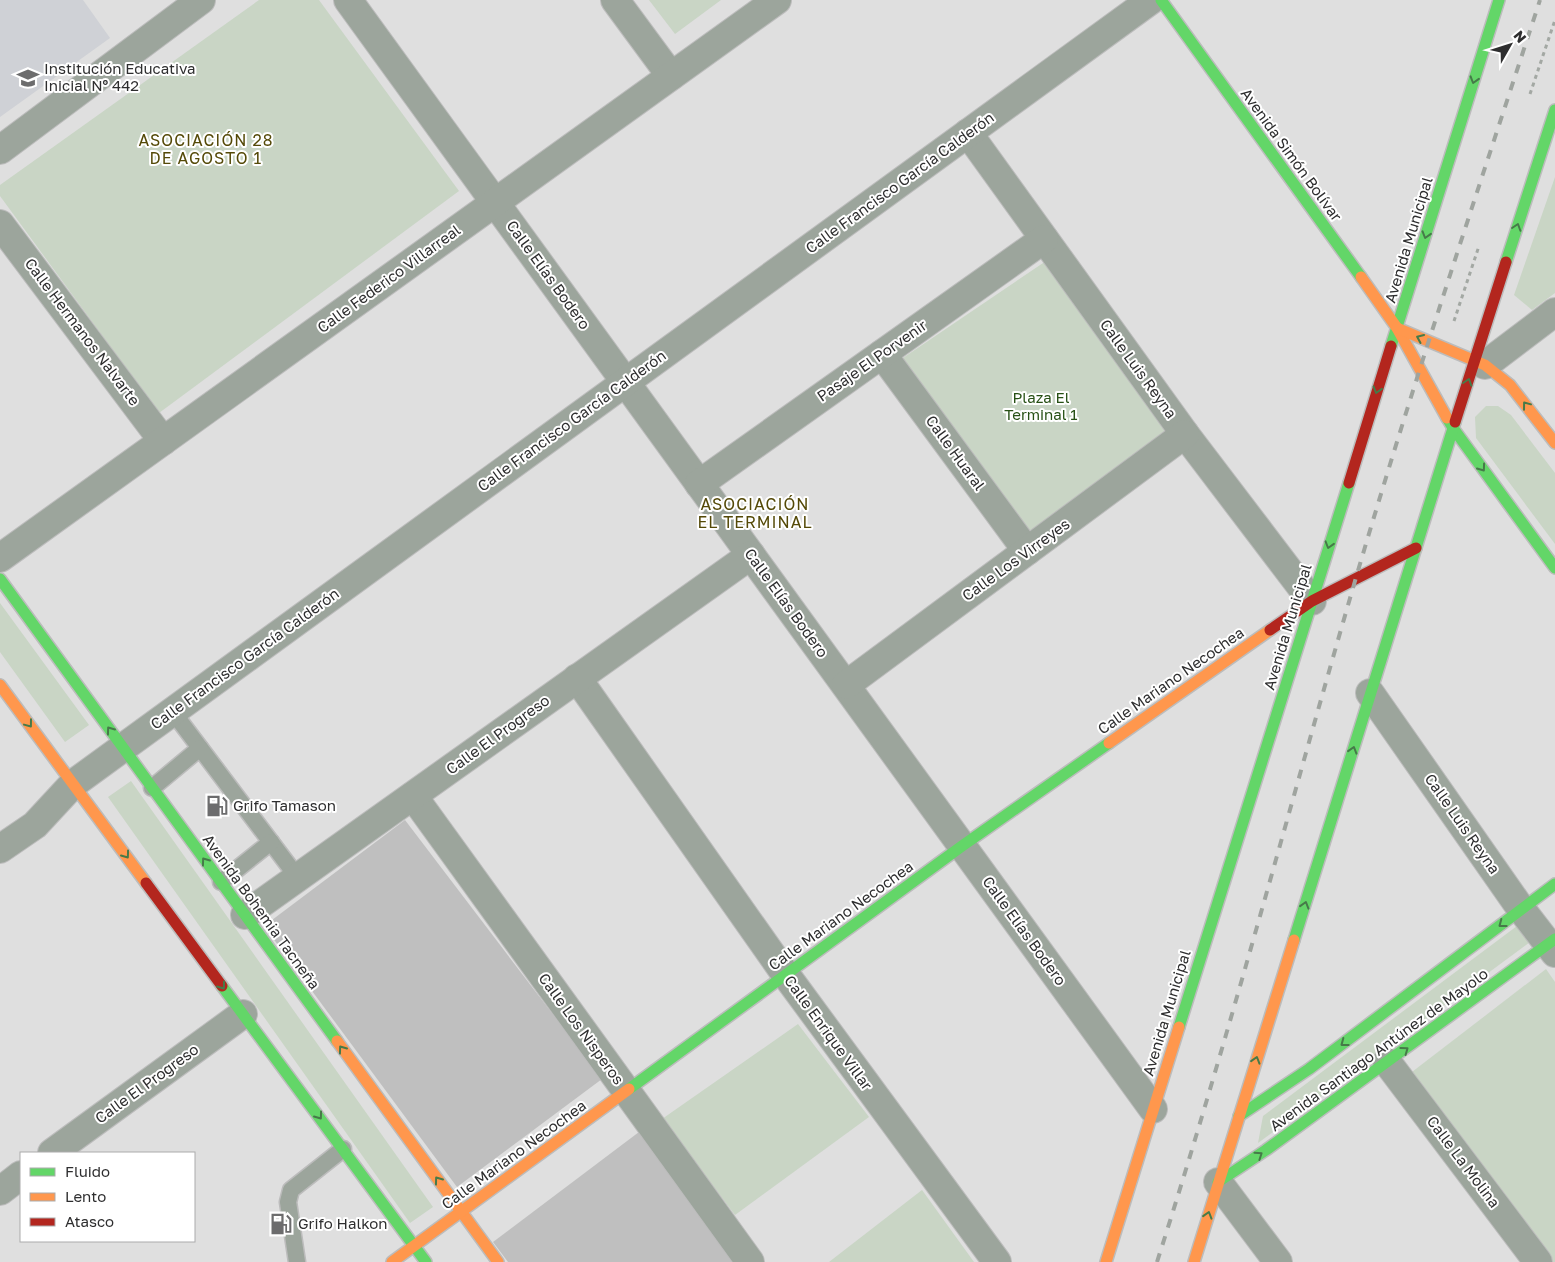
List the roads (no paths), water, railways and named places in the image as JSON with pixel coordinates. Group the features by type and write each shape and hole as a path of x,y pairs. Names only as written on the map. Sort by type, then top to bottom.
{"main road":[{"name":"Avenida Simón Bolívar","path":"1161,0 1397,328 1453,428 1555,568"},
{"name":"Avenida Municipal","path":"1106,1262 1499,0"},
{"path":"1194,1262 1453,428 1480,363 1555,110"},
{"path":"1397,328 1480,363 1510,385 1555,443"},
{"name":"Calle Mariano Necochea","path":"392,1262 962,846 1312,601 1416,548"},
{"name":"Avenida Bohemia Tacneña","path":"0,579 498,1262"},
{"path":"0,685 426,1262"},
{"name":"Avenida Santiago Antúnez de Mayolo","path":"1239,1116 1309,1070 1555,884"},
{"name":"Avenida Santiago Antúnez de Mayolo","path":"1218,1182 1553,946"}],"street":[{"path":"0,150 201,0"},
{"name":"Calle Elías Bodero","path":"348,0 1153,1109"},
{"path":"614,0 671,76"},
{"name":"Calle Federico Villarreal","path":"0,558 777,0"},
{"name":"Calle Francisco García Calderón","path":"0,849 34,825 73,784 1151,0"},
{"name":"Calle Luis Reyna","path":"968,134 1185,434 1312,601"},
{"name":"Calle Hermanos Nalvarte","path":"0,224 163,441"},
{"name":"Pasaje El Porvenir","path":"699,484 1044,239"},
{"path":"1480,363 1555,312"},
{"name":"Calle Huaral","path":"882,354 1027,552"},
{"name":"Calle Los Virreyes","path":"846,685 1185,434"},
{"name":"Calle El Progreso","path":"245,915 751,555"},
{"name":"Calle Enrique Villar","path":"577,678 786,975 997,1262"},
{"name":"Calle Luis Reyna","path":"1370,693 1522,909 1553,946"},
{"name":"Calle Los Nisperos","path":"413,796 750,1262"},
{"name":"Calle El Progreso","path":"53,1152 243,1014"},
{"name":"Calle La Molina","path":"1388,1062 1538,1262"},
{"path":"0,1191 20,1176"},
{"path":"1218,1182 1278,1262"}],"lane":[{"path":"173,712 298,878"},
{"path":"152,788 200,748"},
{"path":"221,882 271,842"},
{"path":"297,1262 288,1202 291,1190 343,1149"}],"railway":[{"path":"1157,1262 1234,1008 1330,666 1399,435 1540,0"}],"place":[{"name":"Institución Educativa Inicial Nº 442","path":"28,78"},
{"name":"Grifo Tamason","path":"217,806"},
{"name":"Grifo Halkon","path":"281,1224"}],"district":[{"name":"ASOCIACIÓN 28 DE AGOSTO 1","path":"206,149"},
{"name":"ASOCIACIÓN EL TERMINAL","path":"755,513"}],"park label":[{"name":"Plaza El Terminal 1","path":"1041,406"}]}
